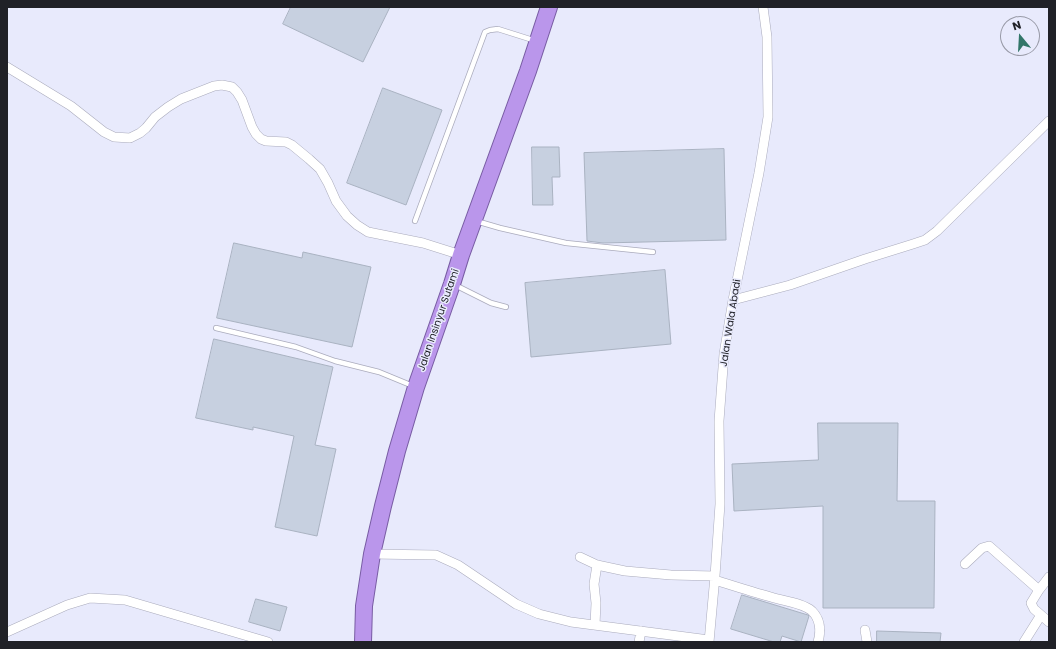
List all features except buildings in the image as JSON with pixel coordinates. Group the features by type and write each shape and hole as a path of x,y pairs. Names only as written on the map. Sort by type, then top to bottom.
{"highway":[{"name":"Jalan Insinyur Sutami","path":"363,642 364,606 372,554 397,451 416,387 461,255 538,42 549,7"}],"street":[{"name":"Jalan Wala Abadi","path":"709,641 720,504 719,420 724,354 733,300 759,173 768,117 767,37 763,7"},
{"path":"7,67 71,106 104,132 114,137 130,138 140,133 155,117 182,99 222,84 232,87 242,100 256,134 261,139 286,142 309,159 320,169 336,201 347,216 357,224 368,232 423,243 461,255"},
{"path":"733,300 790,285 925,240 937,231 1049,121"},
{"path":"965,564 982,548 989,546 1039,590"},
{"path":"372,554 436,555 458,565 516,604 539,614 571,622 709,641"},
{"path":"580,557 597,565 625,571 715,578 771,597 804,606 811,610 816,616 820,632 818,642"},
{"path":"595,625 596,603 594,584 597,565"},
{"path":"1049,577 1031,603 1034,609 1049,622"},
{"path":"7,632 66,605 90,598 125,600 268,642"},
{"path":"1024,642 1041,615"},
{"path":"865,630 867,642"},
{"path":"639,642 641,631"}],"lane":[{"path":"415,221 485,32 498,29 538,42"},
{"path":"473,220 566,244 653,252"},
{"path":"452,284 491,303 506,307"},
{"path":"216,328 296,347 335,361 379,372 416,387"}]}
